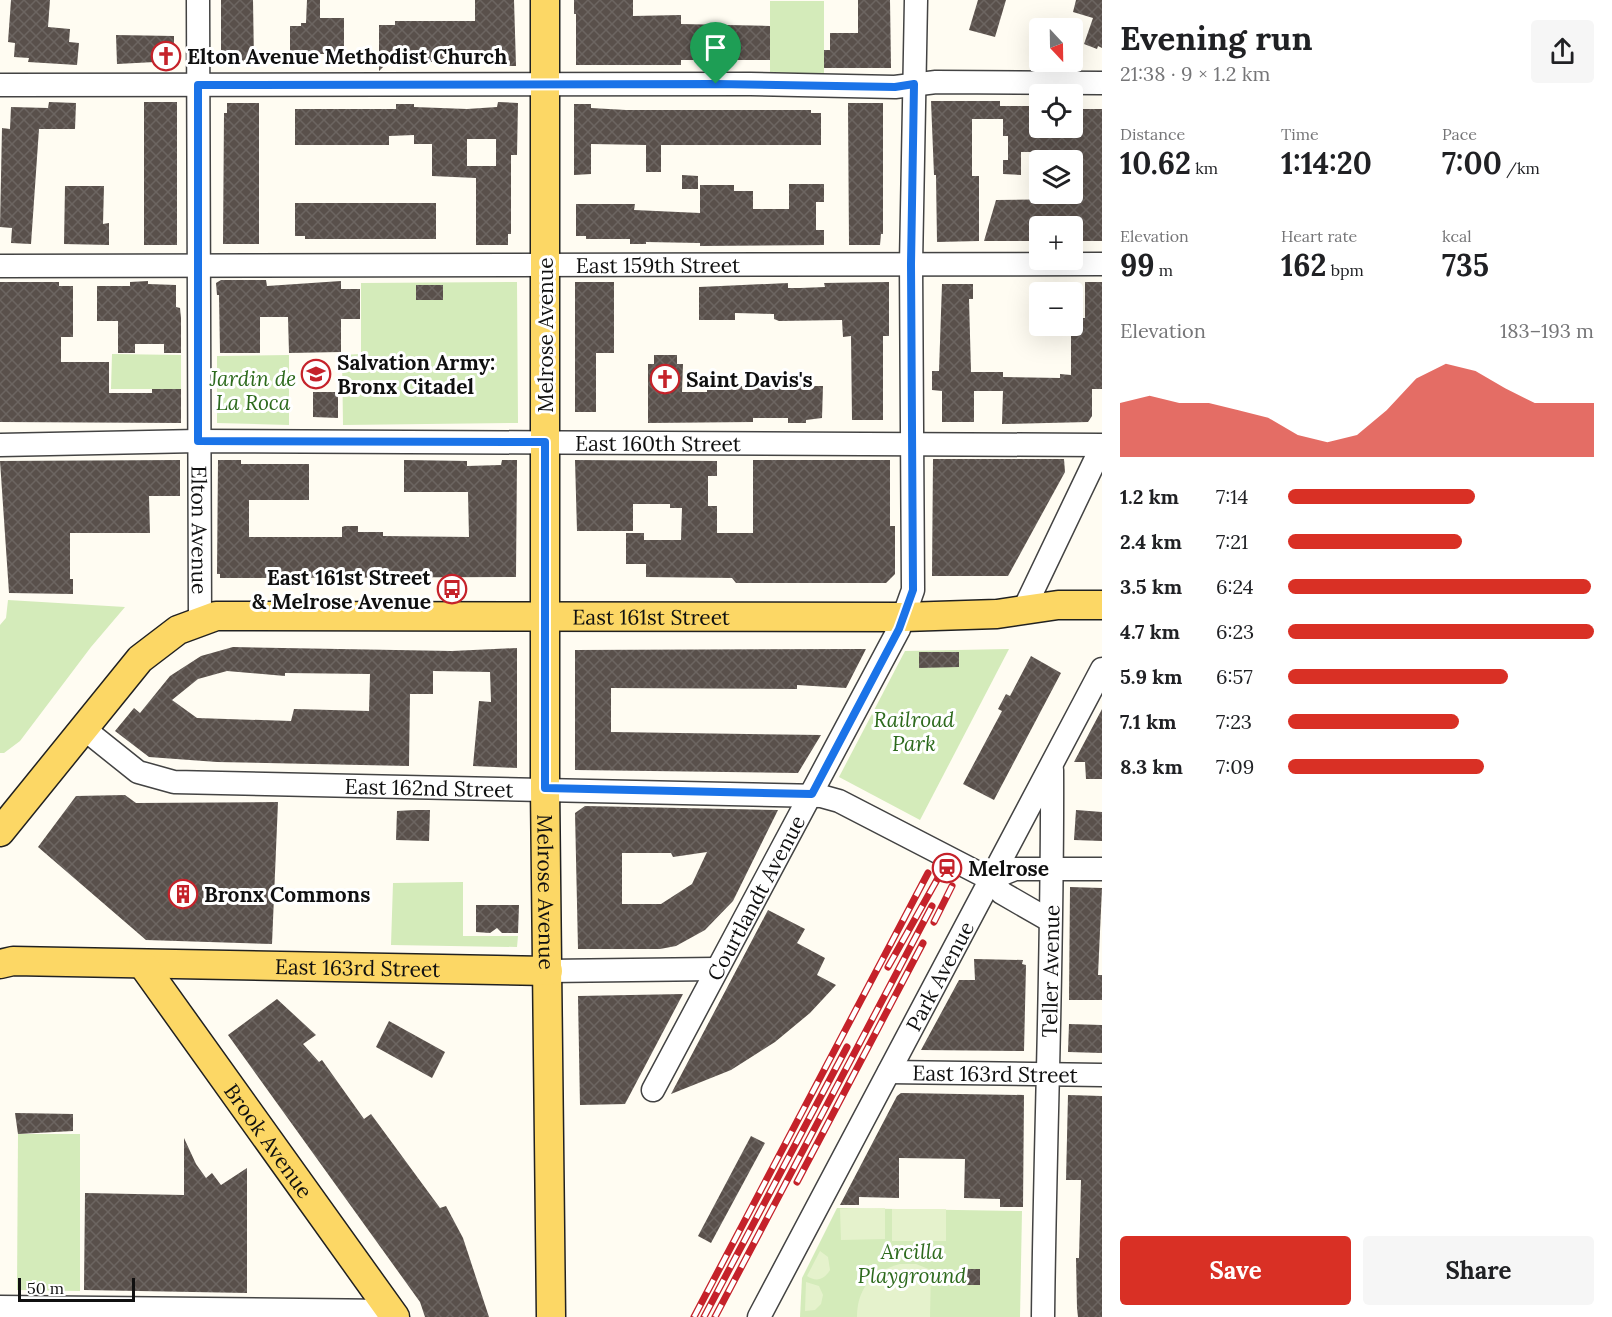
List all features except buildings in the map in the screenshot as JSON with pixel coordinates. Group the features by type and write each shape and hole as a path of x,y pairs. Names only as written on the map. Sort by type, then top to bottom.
{"main road":[{"name":"Melrose Avenue","path":"545,0 547,616 545,788 551,1317"},
{"name":"East 161st Street","path":"200,621 229,615 904,616 997,614 1058,605 1102,604"},
{"name":"Elton Avenue","path":"0,832 83,728 149,651 178,630 200,621"},
{"name":"East 163rd Street","path":"0,964 13,961 548,971"},
{"name":"Brook Avenue","path":"143,965 393,1314"}],"street":[{"name":"Elton Avenue","path":"198,0 200,621"},
{"name":"Courtlandt Avenue","path":"653,1090 812,794 904,616 913,590 911,264 916,0"},
{"path":"0,85 895,87 914,84 1102,83"},
{"name":"East 159th Street","path":"0,266 1102,264"},
{"name":"East 160th Street","path":"0,445 198,441 912,443 1102,446"},
{"path":"1023,611 1102,446"},
{"name":"Park Avenue","path":"759,1317 990,879 1052,768 1102,669"},
{"name":"East 162nd Street","path":"83,728 138,772 174,782 812,794 839,801 990,879 1002,893 1049,920"},
{"name":"Teller Avenue","path":"1043,1317 1049,920 1053,868 1052,768"},
{"path":"990,879 1015,869 1102,869"},
{"name":"East 163rd Street","path":"548,971 716,969"},
{"name":"East 163rd Street","path":"889,1072 1102,1075"},
{"path":"774,1290 774,1317"},
{"path":"0,1307 393,1314"}],"green space":[{"path":"770,1 824,1 824,78 770,78"},
{"path":"517,282 518,423 343,425 342,355 361,354 361,283"},
{"path":"112,354 181,355 181,389 111,389"},
{"name":"Jardin de La Roca","path":"289,355 289,425 217,423 217,356"},
{"path":"8,600 125,607 91,647 20,741 4,753 0,753 0,625 6,618"},
{"name":"Railroad Park","path":"1009,649 920,820 839,777 905,651"},
{"path":"463,882 463,936 518,936 517,947 391,945 393,883"},
{"path":"18,1134 80,1134 80,1291 17,1290"},
{"name":"Arcilla Playground","path":"837,1208 1022,1211 1020,1317 800,1317 802,1278"},
{"path":"885,1208 885,1239 841,1240 840,1209"},
{"path":"892,1209 946,1209 946,1241 892,1241"},
{"path":"820,1251 828,1257 830,1270 822,1278 814,1279 807,1276"},
{"path":"900,1264 916,1264 931,1270 930,1317 857,1317 860,1297 868,1282 882,1271"},
{"path":"806,1282 819,1286 823,1295 821,1304 815,1310 805,1311"}],"railway":[{"path":"694,1317 928,873"},
{"path":"888,967 938,878"},
{"path":"934,922 952,886"},
{"path":"715,1317 932,906"},
{"path":"797,1182 923,943"},
{"path":"704,1317 847,1047"}],"place":[{"name":"Elton Avenue Methodist Church","path":"166,56"},
{"name":"Salvation Army: Bronx Citadel","path":"316,374"},
{"name":"Saint Davis's","path":"665,379"},
{"name":"East 161st Street & Melrose Avenue","path":"452,589"},
{"name":"Melrose","path":"947,868"},
{"name":"Bronx Commons","path":"183,894"}],"route":[{"path":"716,84 895,87 914,84 911,264 913,590 899,629 812,794 545,788 547,616 545,442 198,441 198,85 716,84"}]}
